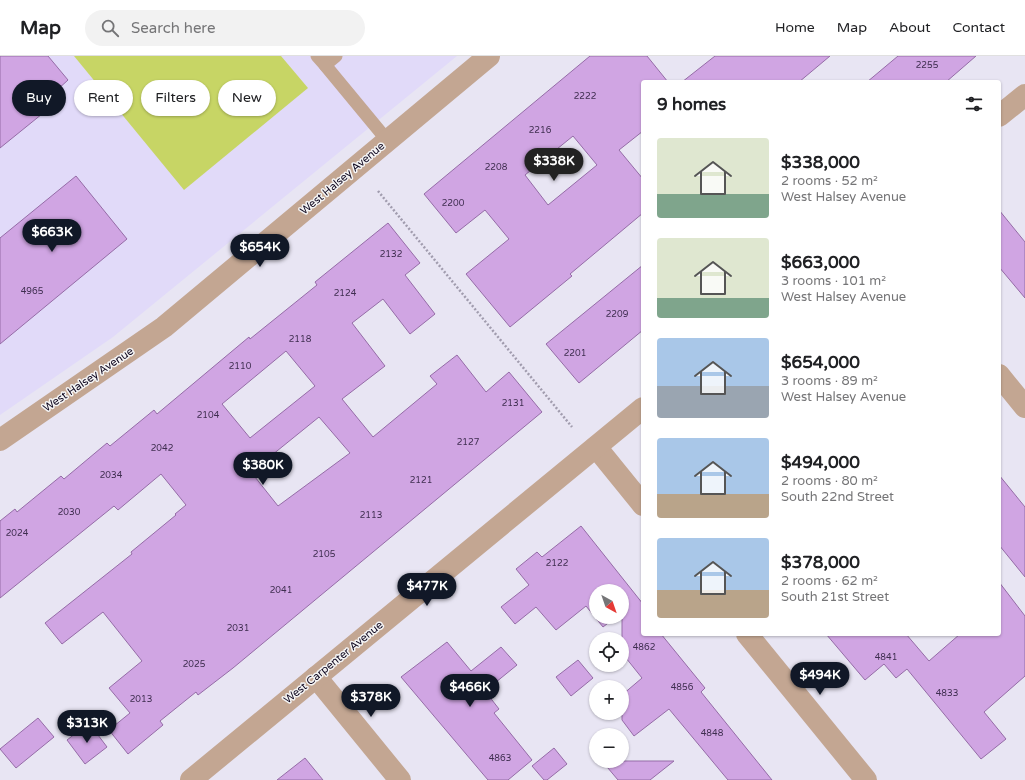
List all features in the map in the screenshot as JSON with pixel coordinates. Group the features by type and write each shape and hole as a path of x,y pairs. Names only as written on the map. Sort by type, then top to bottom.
{"street":[{"name":"West Halsey Avenue","path":"0,440 164,327 489,56"},
{"path":"1001,114 1025,95"},
{"path":"1001,377 1025,406"},
{"name":"West Carpenter Avenue","path":"191,780 641,410"},
{"path":"596,447 641,503"},
{"path":"749,636 866,780"},
{"path":"316,676 400,780"}],"lane":[{"path":"336,56 321,61 387,140"}],"path":[{"path":"378,191 572,427"}],"shaded area":[{"path":"0,56 457,56 113,337 0,415"}],"green space":[{"path":"74,56 281,56 308,88 276,114 276,80 218,80 218,116 274,116 184,190 123,116 133,116 133,80 94,80"}],"building":[{"path":"0,56 48,56 68,80 66,82 66,80 12,80 12,116 40,116 0,148"},
{"path":"590,56 647,56 666,80 641,80 641,133 619,150 641,177 641,215 570,274 572,276 510,327 466,274 509,239 485,210 456,233 424,194","holes":["573,136 597,165 548,205 525,175"]},
{"path":"715,56 830,56 801,80 685,80"},
{"path":"898,56 976,56 948,80 869,80"},
{"path":"76,176 127,239 0,344 0,238"},
{"path":"1001,212 1025,242 1025,298 1001,269"},
{"path":"388,223 420,263 405,275 435,314 410,334 383,299 352,323 385,366 342,399 373,437 437,384 430,376 457,355 486,392 509,372 542,412 233,668 198,695 196,692 160,721 163,725 128,754 109,730 130,713 109,688 142,661 103,612 62,644 45,623 132,554 131,552 186,505 161,474 118,510 114,506 0,598 0,521 15,509 17,512 61,476 64,479 107,443 110,446 154,410 157,414 249,337 250,339 317,285 315,282","holes":["286,351 315,386 250,438 222,404","319,417 350,453 278,506 251,472"]},
{"path":"641,267 641,332 579,383 546,344"},
{"path":"1001,477 1025,507 1025,577 1001,547"},
{"path":"581,526 627,584 589,584 589,610 586,606 556,630 536,607 515,624 501,607 529,585 516,569 537,552 542,557"},
{"path":"1001,585 1025,616 1025,676 984,712 1006,739 981,759 907,669 896,678 884,664 865,680 828,636 908,636 929,661 958,636 1001,636"},
{"path":"629,586 641,601 641,636 663,636 705,688 701,692 772,780 728,780 669,709 634,736 622,720 629,720 629,689 642,678 629,662 629,632 622,632 622,624 629,624"},
{"path":"447,642 471,671 501,647 517,665 485,691 499,709 494,713 532,760 508,780 488,780 401,677"},
{"path":"578,660 593,678 571,696 556,677"},
{"path":"38,718 54,737 16,768 0,749"},
{"path":"89,723 107,747 85,764 67,740"},
{"path":"554,748 567,764 547,780 544,780 532,766"},
{"path":"305,758 323,780 277,780"},
{"path":"629,761 674,761 650,780 618,780 608,768 629,768"}]}
